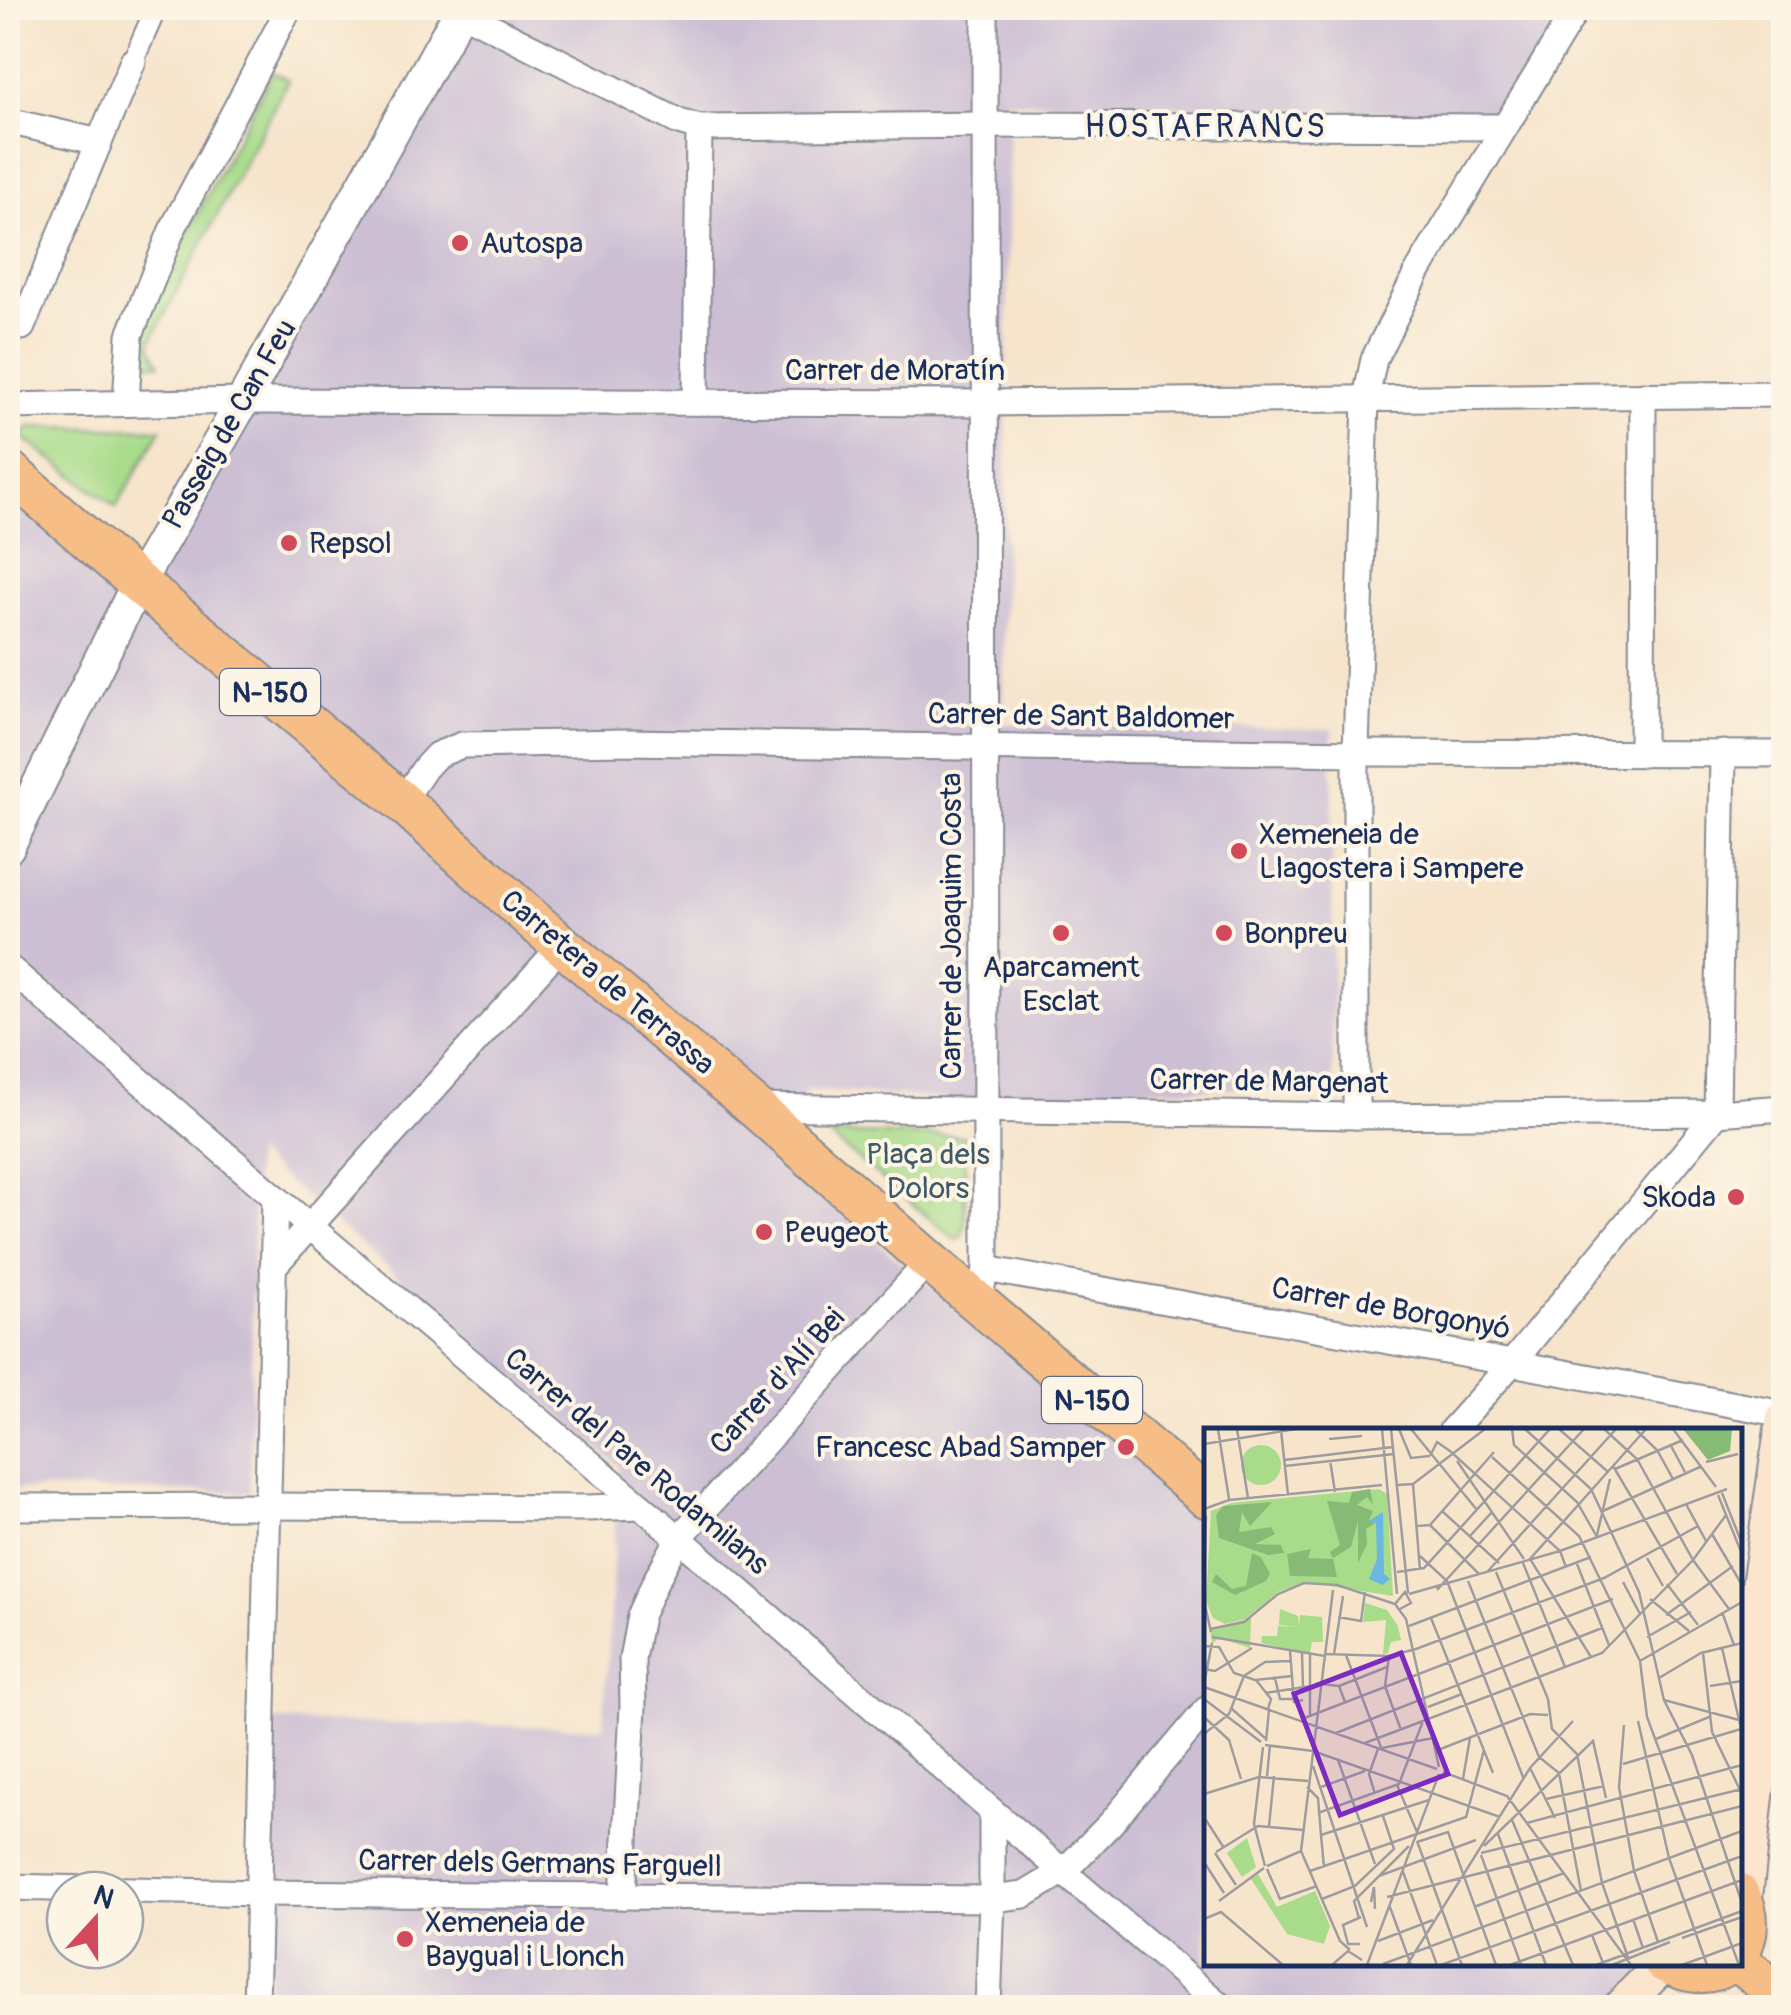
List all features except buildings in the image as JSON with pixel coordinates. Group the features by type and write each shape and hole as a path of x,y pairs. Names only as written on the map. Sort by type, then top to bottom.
{"main road":[{"name":"Carretera de Terrassa","path":"8,470 402,802 929,1261 982,1286 1204,1494"},
{"path":"1741,1711 1784,1417"},
{"path":"1741,1950 1747,1919 1741,1898 1782,1612"},
{"path":"1741,1961 1784,1999"},
{"path":"1620,2008 1662,1965"},
{"path":"1669,1965 1705,1974 1727,1965"}],"street":[{"path":"22,327 156,8"},
{"path":"126,403 130,335 172,230 289,8"},
{"name":"Carrer de Joaquim Costa","path":"982,1286 985,8"},
{"path":"1356,1116 1356,754 1366,398 1374,358 1418,272 1578,8"},
{"path":"461,9 689,125 1505,127"},
{"name":"Passeig de Can Feu","path":"8,847 138,583 461,9"},
{"path":"8,121 99,142"},
{"path":"689,125 696,402"},
{"name":"Carrer de Moratín","path":"8,406 243,401 986,402 1784,394"},
{"path":"1642,754 1643,395"},
{"name":"Carrer de Sant Baldomer","path":"402,802 437,755 462,745 626,742 1356,754 1784,754"},
{"path":"1454,1428 1717,1113 1723,754"},
{"path":"274,1267 562,945"},
{"name":"Carrer del Pare Rodamilans","path":"8,967 1223,2008"},
{"name":"Carrer de Margenat","path":"754,1106 1356,1116 1717,1113 1784,1108"},
{"path":"256,2008 275,1197"},
{"name":"Carrer d'Alí Bei","path":"623,1896 632,1659 640,1616 679,1538 929,1261"},
{"name":"Carrer de Borgonyó","path":"982,1286 1512,1363 1784,1417"},
{"path":"8,1507 641,1506"},
{"name":"Carrer dels Germans Farguell","path":"8,1887 992,1899 1024,1895 1064,1871 1204,1712"},
{"path":"988,2008 992,1811"}],"shaded area":[{"path":"469,8 1574,8 1495,116 1004,101 1009,142 1003,724 1332,729 1333,1089 1131,1089 993,1102 808,1090 767,1151 1204,1513 1204,1965 1683,1965 1646,2007 267,2007 274,1721 603,1728 619,1466 254,1153 250,1492 8,1489 8,475 137,583"}],"green space":[{"path":"272,72 288,80 153,337 150,345 160,364 142,363 136,355 159,287"},
{"path":"29,427 161,429 116,507 20,436"},
{"name":"Plaça dels Dolors","path":"832,1134 965,1136 965,1226 960,1238 955,1239"}],"place":[{"name":"Autospa","path":"460,243"},
{"name":"Repsol","path":"289,543"},
{"name":"Xemeneia de Llagostera i Sampere","path":"1239,851"},
{"name":"Aparcament Esclat","path":"1061,933"},
{"name":"Bonpreu","path":"1224,933"},
{"name":"Skoda","path":"1736,1197"},
{"name":"Peugeot","path":"764,1232"},
{"name":"Francesc Abad Samper","path":"1126,1447"},
{"name":"Xemeneia de Baygual i Llonch","path":"405,1939"}],"district":[{"name":"HOSTAFRANCS","path":"1206,126"}]}
